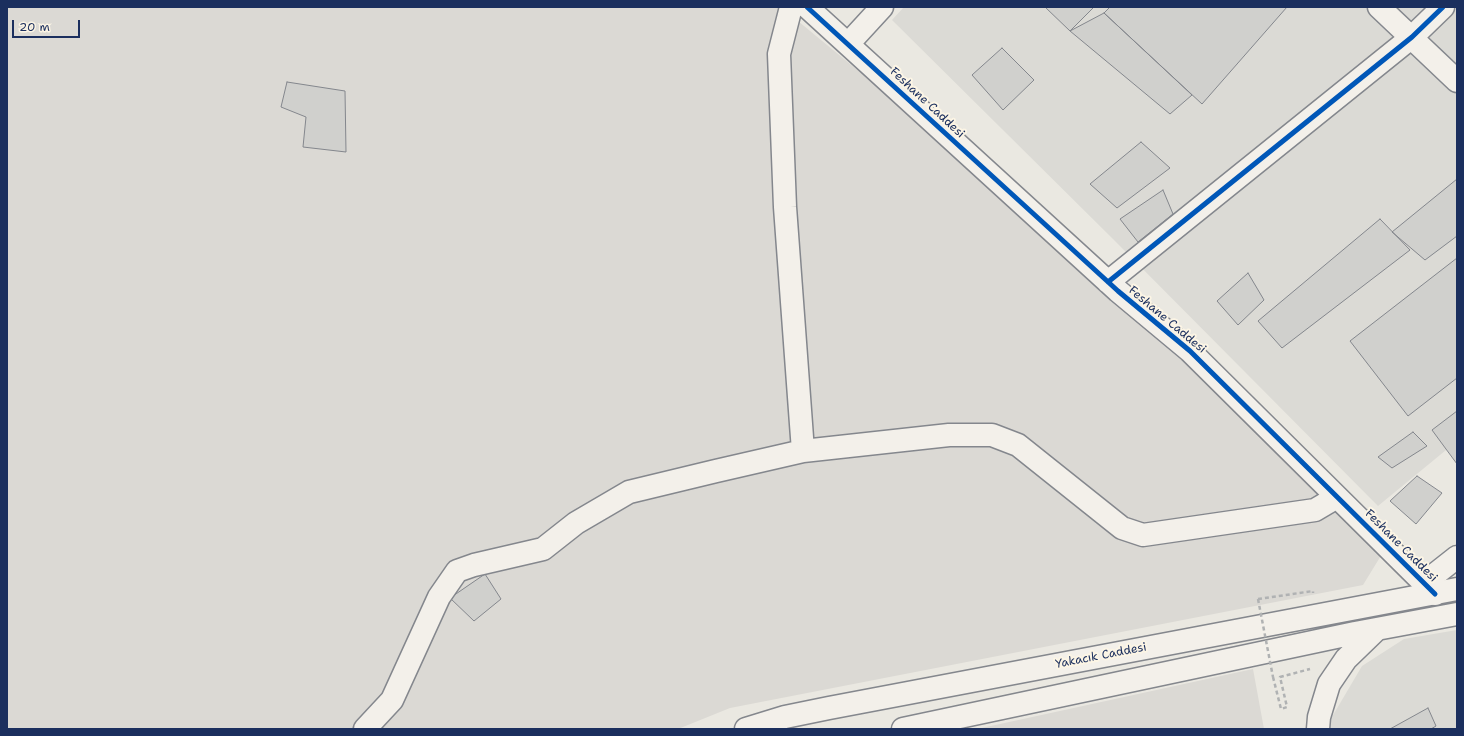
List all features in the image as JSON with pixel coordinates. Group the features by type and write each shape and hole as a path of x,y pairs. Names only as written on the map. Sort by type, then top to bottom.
{"main road":[{"path":"793,7 790,11 779,54 785,207 803,451"},
{"name":"Feshane Caddesi","path":"807,7 1108,282 1190,351 1429,588"},
{"path":"848,44 882,7"},
{"path":"1379,7 1457,80"},
{"path":"1108,282 1412,38 1443,7"},
{"path":"365,729 392,700 439,597 457,571 474,565 543,549 576,523 629,492 716,470 803,451 949,435 992,435 1018,445 1122,528 1143,535 1315,510 1337,497"},
{"path":"1429,588 1457,557"},
{"name":"Yakacık Caddesi","path":"746,729 785,717 1429,588 1457,590"},
{"path":"903,729 1377,629 1457,614"},
{"path":"1318,729 1319,716 1329,684 1346,659 1377,629"}],"path":[{"path":"1313,591 1258,599 1280,709 1287,707 1280,677 1314,669 1329,684"}],"shaded area":[{"path":"7,7 781,7 1045,225 1382,554 1363,585 730,708 678,729 7,729"},
{"path":"904,7 1457,7 1457,441 1378,506 1113,239 892,20"},
{"path":"1457,630 1457,729 1329,729 1329,722 1362,666 1404,639"},
{"path":"1253,669 1264,729 977,729"}],"building":[{"path":"1045,7 1094,7 1070,31"},
{"path":"1110,7 1287,7 1202,104 1104,13"},
{"path":"1104,13 1192,95 1170,114 1070,31"},
{"path":"1002,48 1034,80 1003,110 972,75"},
{"path":"287,82 345,91 346,152 303,147 306,117 281,107"},
{"path":"1141,142 1170,168 1117,208 1090,184"},
{"path":"1457,179 1457,236 1425,260 1392,232"},
{"path":"1163,190 1173,214 1138,242 1120,219"},
{"path":"1380,219 1410,250 1282,348 1258,321"},
{"path":"1457,258 1457,378 1408,416 1350,341"},
{"path":"1248,273 1264,300 1238,325 1217,301"},
{"path":"1457,411 1457,464 1432,430"},
{"path":"1413,432 1427,446 1392,468 1378,457"},
{"path":"1417,476 1442,493 1416,524 1390,501"},
{"path":"485,574 501,599 474,621 450,598"},
{"path":"1428,708 1436,726 1431,729 1390,729"}],"cycle path":[{"path":"807,7 1118,291 1190,351 1435,594"},
{"path":"1108,282 1412,37 1443,7"}]}
